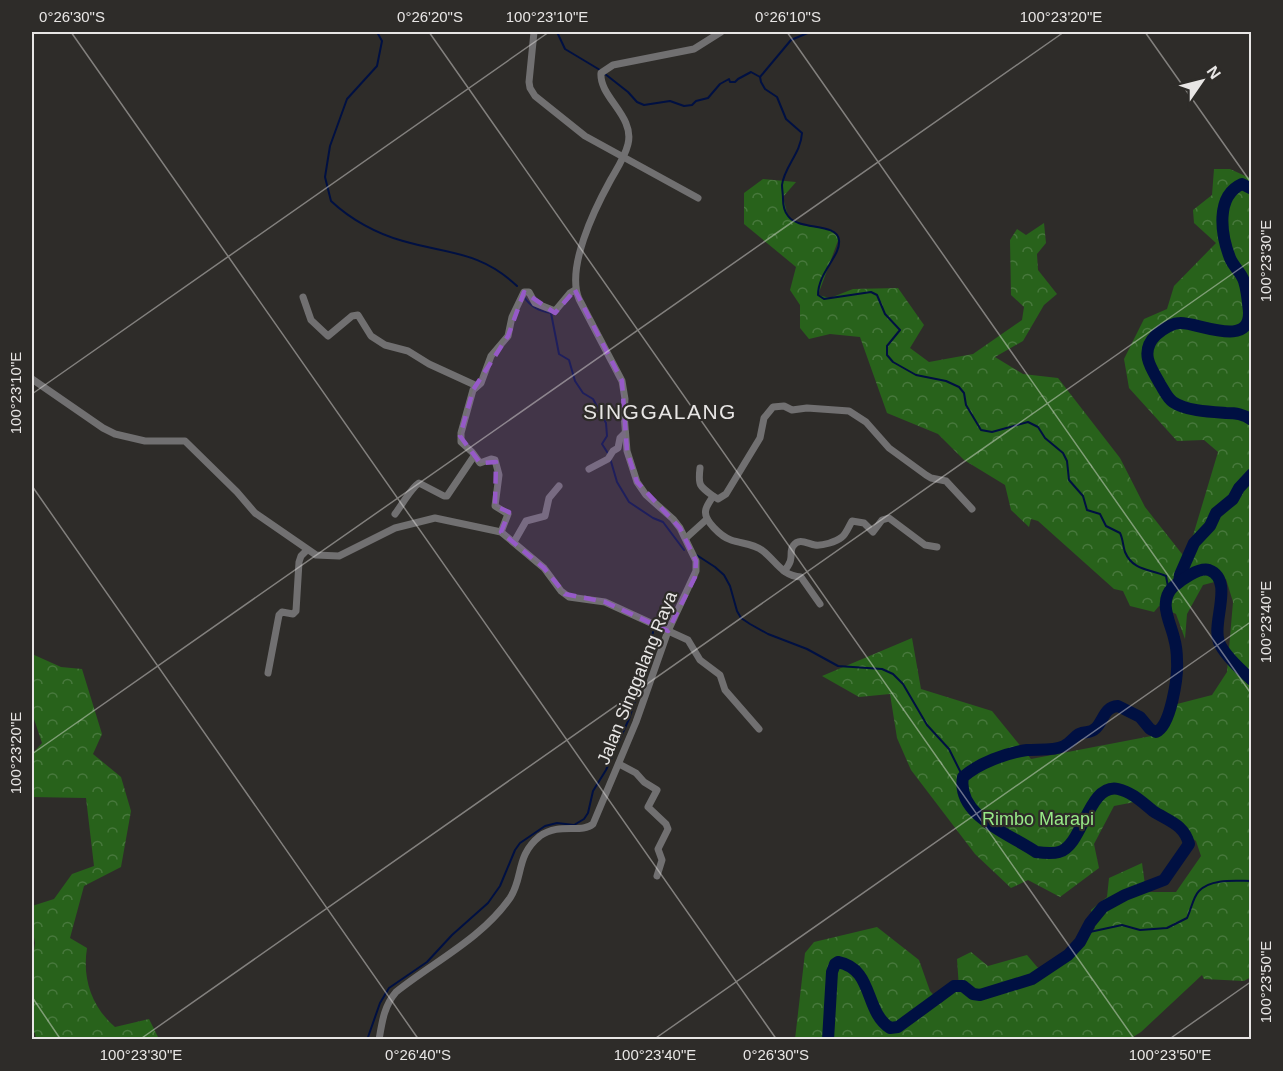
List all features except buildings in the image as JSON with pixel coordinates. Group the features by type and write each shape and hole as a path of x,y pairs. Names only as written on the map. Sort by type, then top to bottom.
{"street":[{"path":"534,32 529,82 535,96 585,136 698,198"},
{"path":"501,532 508,515 504,510 495,506 499,475 495,460 480,463 462,444 460,436 473,390 481,383 491,356 508,336 512,317 524,292 529,292 535,303 555,311 575,290 577,262 588,230 624,156 630,136 628,128 601,82 601,73 613,65 694,49 721,32"},
{"name":"Jalan Singgalang Raya","path":"379,1040 384,1012 389,1000 396,992 453,954 492,919 512,896 525,852 530,846 539,837 557,828 587,828 593,825 604,794 619,764 668,631 696,571 696,561 686,538 673,519 646,495 637,482 630,464 625,433 625,399 622,381 575,290"},
{"path":"303,297 311,320 328,336 351,316 358,315 371,336 385,345 408,351 429,364 477,386"},
{"path":"32,379 115,434 150,442 185,441 255,513 307,550 324,557 339,556 395,528 435,518 501,532 546,570 561,591 569,597 605,602 690,641 700,660 720,675 725,690 759,729"},
{"path":"700,468 701,488 718,499 726,494 760,438 764,418 774,407 854,413 866,422 889,448 931,478 946,481 972,509"},
{"path":"589,469 608,459 618,448 620,438 625,433"},
{"path":"395,514 419,483 447,496 474,456"},
{"path":"514,542 526,521 545,516 549,498 559,486"},
{"path":"713,496 706,508 707,519 730,540 744,542 761,549 784,571 801,577 820,604"},
{"path":"784,571 791,563 792,547 795,544 804,541 816,545 832,542 843,536 852,521 864,523 873,532 882,520 889,518 925,545 937,547"},
{"path":"686,538 707,519"},
{"path":"268,673 279,615 282,612 293,614 296,611 299,562 307,550"},
{"path":"619,764 636,773 644,782 657,789 648,807 666,824 668,829 658,849 662,860 657,876"}],"highlighted area":[{"path":"575,290 622,381 627,451 637,482 680,528 696,561 695,577 668,631 605,602 565,594 544,568 501,532 509,512 495,506 496,462 480,463 460,436 473,390 508,336 524,292 555,313"}],"green space":[{"name":"Rimbo Marapi","path":"1214,169 1230,169 1252,179 1251,977 1244,981 1204,979 1202,975 1141,1032 1130,1039 795,1039 805,953 814,942 877,927 919,960 930,991 941,1003 959,988 957,959 971,952 988,966 1027,955 1038,968 1074,957 1095,928 1091,910 1107,897 1109,878 1142,863 1146,892 1176,892 1201,856 1196,841 1145,800 1114,806 1094,844 1099,868 1060,897 1028,880 1011,888 975,854 911,770 897,738 890,694 859,697 822,676 912,638 921,689 992,711 1031,759 1162,734 1177,704 1212,695 1227,672 1233,602 1226,579 1203,585 1187,614 1185,639 1176,614 1159,606 1154,612 1130,606 1123,591 1114,589 1038,521 1031,519 1029,527 1011,510 1005,485 964,460 938,434 887,413 860,337 830,334 809,339 800,328 800,305 790,290 796,267 744,224 744,193 763,179 796,182 783,197 788,217 801,225 832,230 839,238 818,295 830,298 853,289 898,288 924,325 910,348 929,362 973,354 1022,320 1024,307 1011,295 1010,240 1017,229 1026,235 1044,223 1046,243 1037,254 1038,270 1057,294 1044,305 1023,341 995,357 1023,374 1058,378 1120,458 1145,507 1186,559 1218,452 1204,440 1177,441 1129,388 1124,359 1144,319 1167,309 1174,286 1216,243 1194,223 1193,210 1212,195"},
{"path":"32,654 61,667 82,669 102,734 93,754 121,777 131,811 121,867 84,886 70,938 87,948 86,971 90,992 107,1019 115,1027 149,1019 159,1039 36,1039 35,1033 32,1032 32,963 35,943 32,906 54,899 72,874 94,866 86,798 32,797 32,754 42,743 32,713"}],"waterway":[{"path":"377,32 382,41 377,66 347,99 330,146 325,177 331,201 355,220 374,230 403,241 477,260 490,266 517,286"},
{"path":"557,32 565,49 600,70 637,102 644,105 670,101 684,106 692,105 696,101 708,98 720,84 729,79 730,82 735,82 751,72 760,77 765,89 777,97 786,119 802,133 799,147 783,178 783,203 786,212 793,221 825,228 837,234 839,240 837,252 822,279 818,295 824,299 871,292 877,295 885,314 900,330 887,346 887,355 893,362 916,375 946,381 959,387 964,393 966,405 981,430 992,432 1028,422 1038,427 1045,438 1063,453 1067,461 1069,480 1083,496 1087,510 1100,514 1106,526 1120,533 1125,552 1133,563 1166,576 1169,592"},
{"path":"760,77 791,40 810,32"},
{"path":"1252,189 1242,184 1233,190 1227,197 1222,217 1224,238 1231,261 1243,278 1246,288 1249,312 1247,323 1241,329 1232,331 1180,323 1173,324 1156,335 1147,352 1152,369 1173,402 1192,409 1236,414 1252,420"},
{"path":"524,297 536,308 551,313 559,354 569,360 575,381 583,393 593,399 606,423 607,436 602,444 609,455"},
{"path":"610,458 617,482 629,502 663,522 684,550"},
{"path":"1179,582 1194,543 1210,526 1216,513 1233,499 1239,488 1252,474"},
{"path":"695,554 724,575 730,586 737,611 741,618 750,624 768,634 807,649 838,666 882,669 893,674 903,684 927,725 949,749 963,777"},
{"path":"828,1040 832,972 838,962 850,966 858,973 882,1021 890,1028 898,1027 954,986 963,986 973,994 980,995 1032,979 1068,955 1080,942 1090,923 1103,907 1125,895 1164,880 1189,844 1187,837 1175,824 1128,793 1118,789 1108,790 1100,795 1067,847 1056,853 1042,853 1036,852 1000,831 976,813 968,803 963,791 963,777 977,767 1002,756 1027,750 1060,748 1079,734 1094,730 1107,711 1113,707 1118,706 1140,717 1150,729 1156,732 1161,728 1170,711 1177,668 1176,647 1166,612 1166,599 1173,587 1195,572 1209,570 1217,575 1221,592 1217,634 1219,642 1229,657 1252,680"},
{"path":"367,1040 380,1003 389,988 427,962 452,935 488,903 500,886 520,843 545,826 557,823 574,825 584,819 588,813 593,791 606,770 629,719 647,664 653,632"},
{"path":"1085,933 1122,925 1140,930 1167,928 1187,918 1195,897 1204,887 1224,881 1252,881"}],"district":[{"name":"SINGGALANG","path":"660,411"}]}
